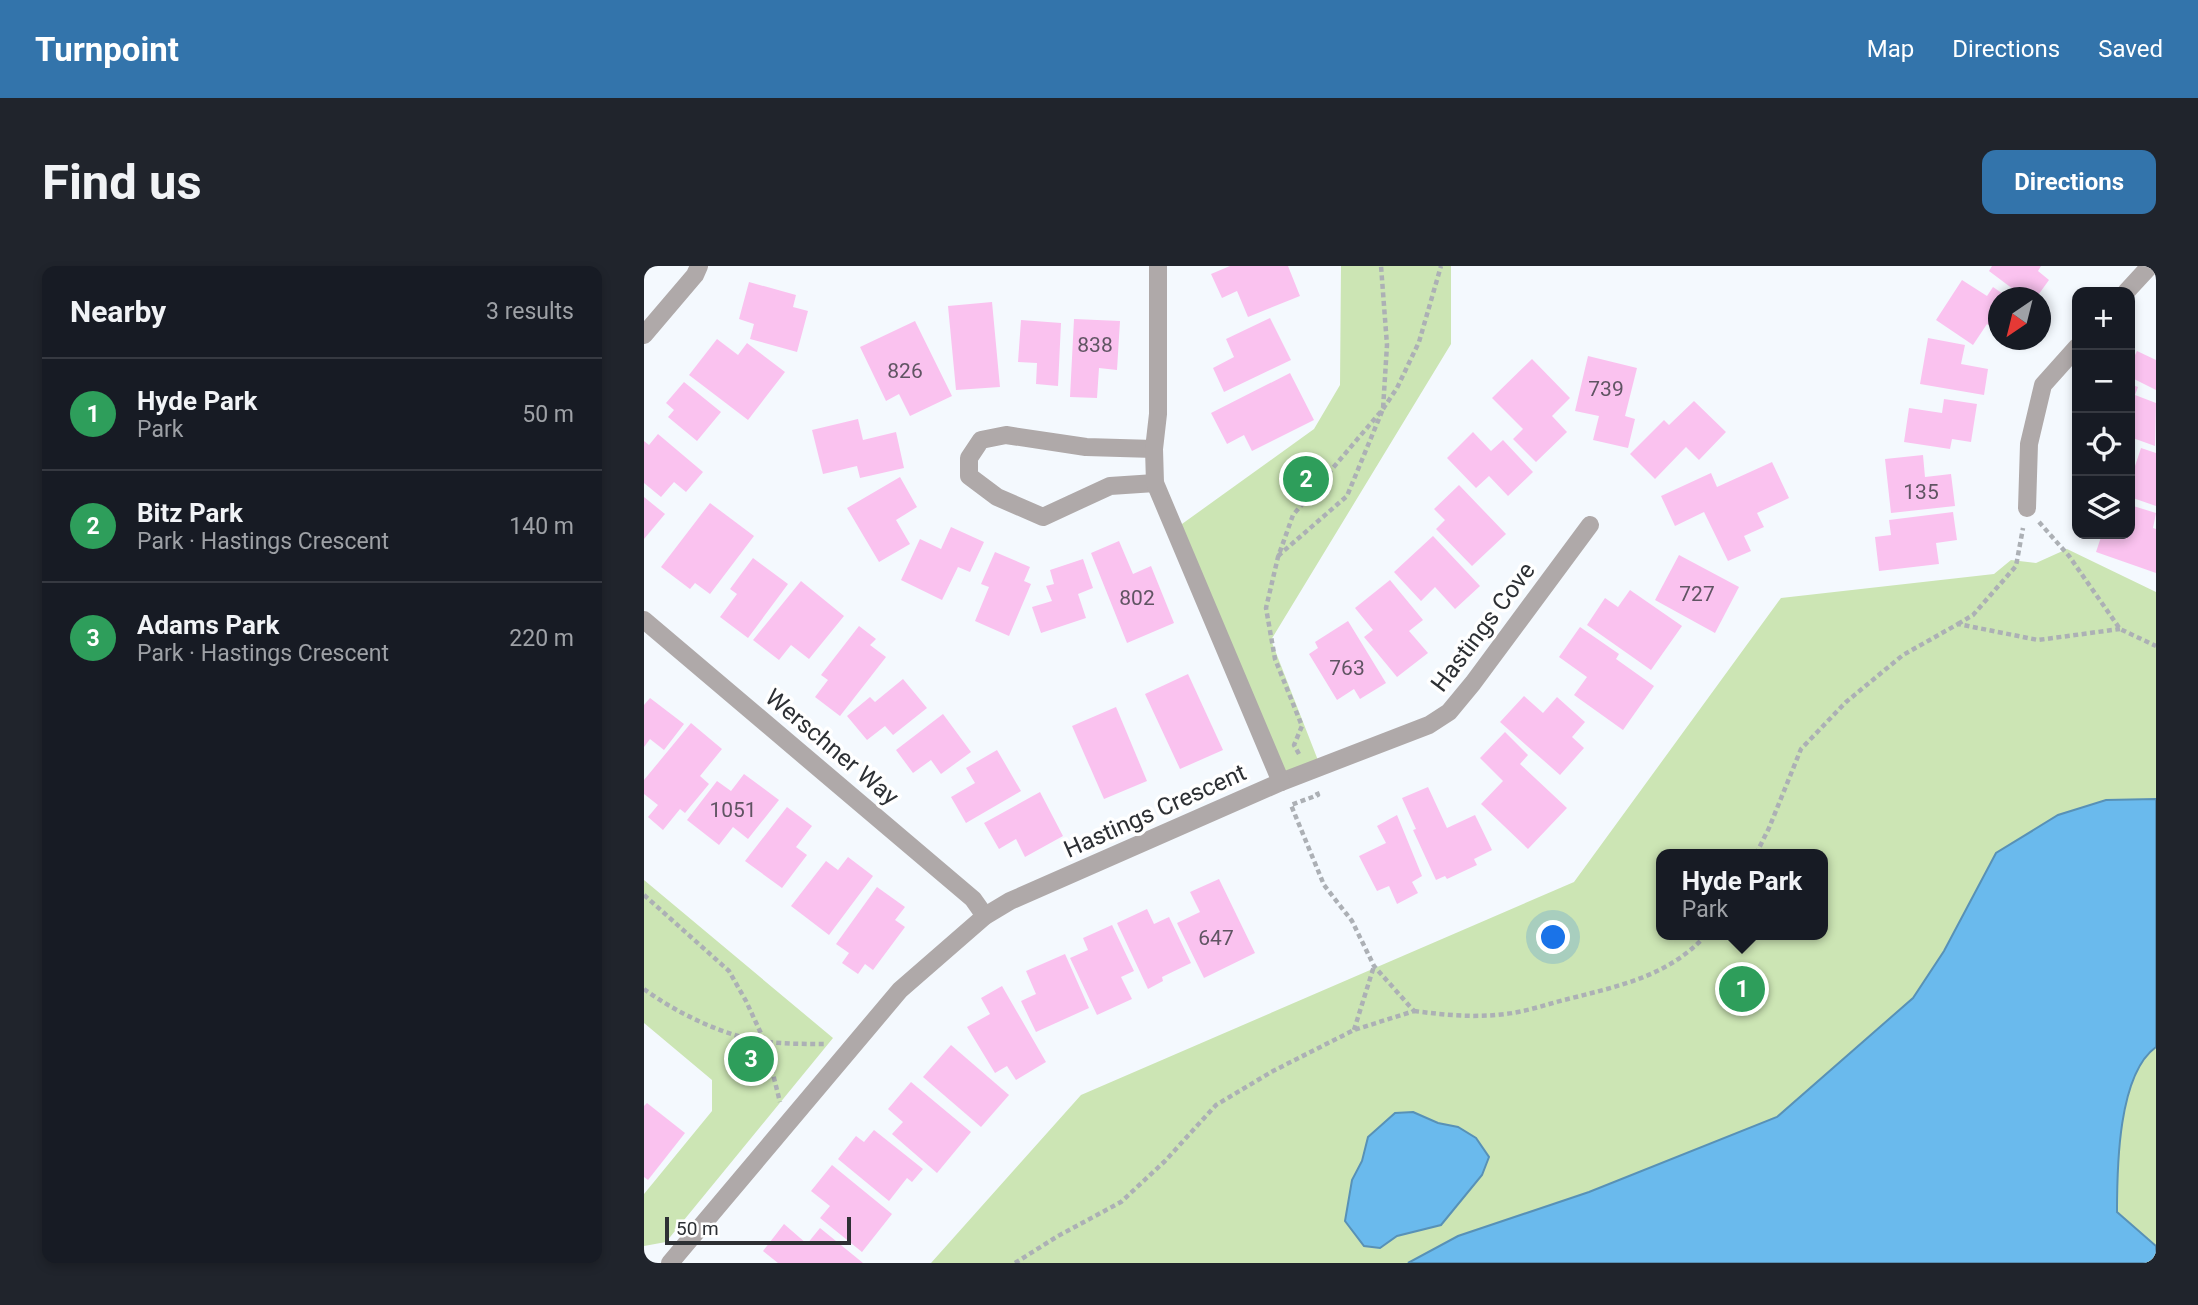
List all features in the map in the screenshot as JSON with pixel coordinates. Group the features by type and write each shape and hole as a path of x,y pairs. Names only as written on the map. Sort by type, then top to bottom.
{"street":[{"path":"644,335 695,275 699,266"},
{"name":"Hastings Crescent","path":"670,1263 900,990 985,916 1010,901 1281,782 1156,483 1154,449 1158,414 1158,266"},
{"path":"2131,287 2150,266"},
{"path":"2027,508 2029,444 2043,385 2074,350"},
{"path":"1154,449 1086,447 1006,435 981,440 968,458 969,476 997,497 1043,517 1110,486 1156,483"},
{"name":"Hastings Cove","path":"1281,782 1429,725 1449,712 1590,525"},
{"name":"Werschner Way","path":"644,620 973,899 985,916"}],"path":[{"path":"1278,557 1347,496 1383,409 1387,345 1381,266"},
{"path":"1414,1011 1374,966 1352,921 1324,886 1291,805 1318,795 1294,745 1302,726 1275,659 1266,608 1278,557 1293,515 1383,409 1397,388 1419,342 1441,266"},
{"path":"2027,508 2058,544 2119,629 2156,646"},
{"path":"1758,849 1801,749 1846,702 1903,655 1973,615 2016,566 2019,552"},
{"path":"1958,624 2038,640 2119,629"},
{"path":"644,895 729,971 765,1042 780,1104"},
{"path":"1015,1263 1121,1202 1165,1161 1216,1105 1273,1071 1353,1030 1414,1011 1461,1017 1506,1014 1634,982 1661,971 1701,940"},
{"path":"1353,1030 1374,966"},
{"path":"644,989 658,1000 718,1029 765,1042 830,1044"}],"green space":[{"path":"1341,266 1451,266 1451,344 1271,640 1321,768 1281,782 1175,529 1314,429 1340,385"},
{"path":"2067,549 2156,592 2156,1263 931,1263 1081,1095 1574,882 1781,598 1994,574 2011,560 2036,563"},
{"path":"644,880 833,1038 666,1242 644,1246 644,1194 712,1111 712,1080 644,1023"}],"water":[{"path":"2156,799 2156,1047 2143,1060 2127,1099 2119,1148 2117,1212 2156,1246 2156,1263 1408,1263 1458,1236 1589,1192 1777,1117 1913,998 1944,951 1996,853 2058,815 2106,800"},
{"path":"1413,1112 1438,1123 1458,1127 1476,1138 1489,1157 1482,1175 1441,1225 1397,1236 1380,1248 1364,1246 1345,1221 1352,1180 1362,1161 1368,1137 1395,1113"}],"building":[{"path":"1230,266 1288,266 1300,296 1248,317 1237,291 1222,298 1211,274"},
{"path":"1992,266 2041,266 2038,271 2049,280 2044,287 2010,287 1989,271"},
{"path":"1962,280 1988,294 1988,325 1973,345 1936,320"},
{"path":"749,282 796,295 793,307 808,311 797,352 750,339 754,324 739,319"},
{"path":"992,302 1000,387 956,390 948,306"},
{"path":"1270,318 1291,360 1224,392 1213,368 1234,357 1226,339"},
{"path":"1074,319 1120,321 1117,370 1099,368 1097,398 1070,397"},
{"path":"1021,320 1061,323 1058,386 1036,384 1037,363 1018,362"},
{"path":"915,321 952,396 910,416 899,394 886,401 860,347"},
{"path":"1928,338 1965,345 1961,364 1988,369 1984,395 1920,384"},
{"path":"717,339 738,355 747,343 785,372 748,420 689,375"},
{"path":"2137,351 2156,360 2156,390 2135,380"},
{"path":"1588,356 1637,368 1625,416 1635,419 1628,448 1593,440 1599,416 1575,411"},
{"path":"1532,359 1570,398 1552,416 1567,432 1536,462 1513,439 1523,429 1492,398"},
{"path":"1290,373 1314,420 1252,451 1244,435 1227,444 1211,413"},
{"path":"684,382 721,412 697,441 668,417 674,410 666,403"},
{"path":"2135,395 2156,403 2155,446 2135,439"},
{"path":"1944,399 1977,404 1971,442 1952,439 1950,449 1904,442 1909,408 1942,413"},
{"path":"1694,401 1726,432 1699,460 1686,447 1655,479 1630,454 1664,420 1669,425"},
{"path":"858,419 863,440 896,432 904,468 860,478 857,466 823,474 812,430"},
{"path":"1473,432 1491,451 1503,440 1533,472 1508,496 1489,476 1476,488 1447,458"},
{"path":"658,434 703,472 686,492 674,482 661,497 644,483 644,441 649,445"},
{"path":"2141,448 2156,453 2156,506 2135,499 2135,466"},
{"path":"1923,455 1925,477 1951,474 1955,506 1891,513 1885,459"},
{"path":"1772,462 1789,498 1757,513 1764,527 1744,536 1751,551 1728,561 1704,512 1675,526 1661,496 1711,473 1717,487"},
{"path":"900,477 917,507 896,520 910,544 879,562 847,508"},
{"path":"1459,485 1506,534 1472,566 1436,529 1445,520 1434,509"},
{"path":"644,497 665,514 644,539"},
{"path":"710,503 754,536 710,594 695,583 690,589 661,567"},
{"path":"2135,507 2156,513 2153,528 2156,529 2156,573 2096,552 2100,539 2135,539"},
{"path":"1953,512 1957,540 1936,543 1939,564 1879,571 1875,537 1891,535 1889,520"},
{"path":"951,527 984,542 970,572 958,567 942,600 901,580 920,539 941,549"},
{"path":"1433,536 1480,586 1455,609 1435,587 1421,601 1394,572"},
{"path":"1119,541 1133,574 1151,566 1174,623 1127,643 1091,553"},
{"path":"995,552 1030,567 1024,581 1031,584 1009,636 975,621 989,587 981,584"},
{"path":"1679,555 1739,587 1715,633 1655,600"},
{"path":"753,558 788,584 748,638 720,617 737,594 730,589"},
{"path":"1083,559 1093,588 1078,594 1086,618 1041,633 1032,607 1052,601 1046,586 1054,584 1050,570"},
{"path":"1390,580 1423,620 1409,631 1428,653 1397,677 1364,637 1373,630 1355,608"},
{"path":"801,581 844,616 809,659 791,645 779,660 753,640"},
{"path":"1630,590 1682,626 1651,670 1587,625 1605,598 1618,607"},
{"path":"1348,621 1386,683 1360,699 1354,689 1337,700 1309,654 1318,648 1315,642"},
{"path":"859,626 876,639 870,645 886,657 840,716 815,697 828,680 821,675"},
{"path":"1580,627 1619,654 1616,659 1654,686 1623,730 1574,695 1587,677 1559,657"},
{"path":"1188,674 1223,750 1180,769 1145,694"},
{"path":"903,679 927,708 893,735 885,726 867,740 847,716 870,697 875,702"},
{"path":"1524,696 1543,713 1557,697 1585,722 1572,737 1584,748 1560,775 1500,722"},
{"path":"650,698 684,724 664,750 650,739 644,747 644,705"},
{"path":"1116,707 1147,781 1104,799 1072,726"},
{"path":"943,714 971,752 941,774 931,760 913,773 896,750"},
{"path":"691,723 722,749 700,776 709,784 685,813 680,809 663,830 648,817 658,805 644,794 644,780"},
{"path":"1505,732 1528,755 1520,764 1567,808 1528,849 1481,804 1503,781 1480,758"},
{"path":"997,750 1021,791 966,823 951,797 975,783 966,768"},
{"path":"744,774 779,800 748,839 733,827 719,845 687,820 717,781 731,791"},
{"path":"1428,787 1447,828 1475,815 1492,850 1474,859 1477,865 1447,879 1445,876 1436,880 1402,798"},
{"path":"1040,792 1063,836 1025,857 1016,839 999,849 984,823"},
{"path":"787,807 812,826 796,847 807,855 782,888 745,861"},
{"path":"1397,815 1422,876 1412,882 1418,893 1397,904 1389,886 1377,891 1359,856 1386,843 1377,826"},
{"path":"848,857 873,876 829,935 791,906 826,861 838,870"},
{"path":"1219,879 1255,953 1204,978 1177,923 1200,912 1190,892"},
{"path":"877,887 905,907 895,920 905,927 873,970 865,964 858,974 842,963 849,953 836,944"},
{"path":"1147,909 1154,924 1169,917 1191,963 1162,977 1163,981 1148,989 1117,923"},
{"path":"1112,925 1134,971 1121,977 1132,999 1097,1015 1070,958 1088,950 1083,938"},
{"path":"1065,954 1089,1008 1036,1032 1021,1001 1036,994 1026,971"},
{"path":"1002,986 1046,1062 1016,1080 1007,1066 995,1073 967,1027 990,1014 981,998"},
{"path":"951,1045 1009,1095 981,1127 923,1077"},
{"path":"911,1082 971,1132 937,1173 892,1134 903,1122 888,1109"},
{"path":"647,1103 685,1133 648,1180 644,1177 644,1106"},
{"path":"874,1130 923,1169 912,1182 907,1178 889,1201 838,1159 856,1136 864,1142"},
{"path":"832,1165 892,1214 862,1252 820,1218 830,1206 811,1191"},
{"path":"784,1224 807,1244 820,1228 863,1263 778,1263 763,1251"}],"place":[{"name":"Bitz Park","path":"1306,479"},
{"name":"Hyde Park","path":"1742,989"},
{"name":"Adams Park","path":"751,1059"}]}
